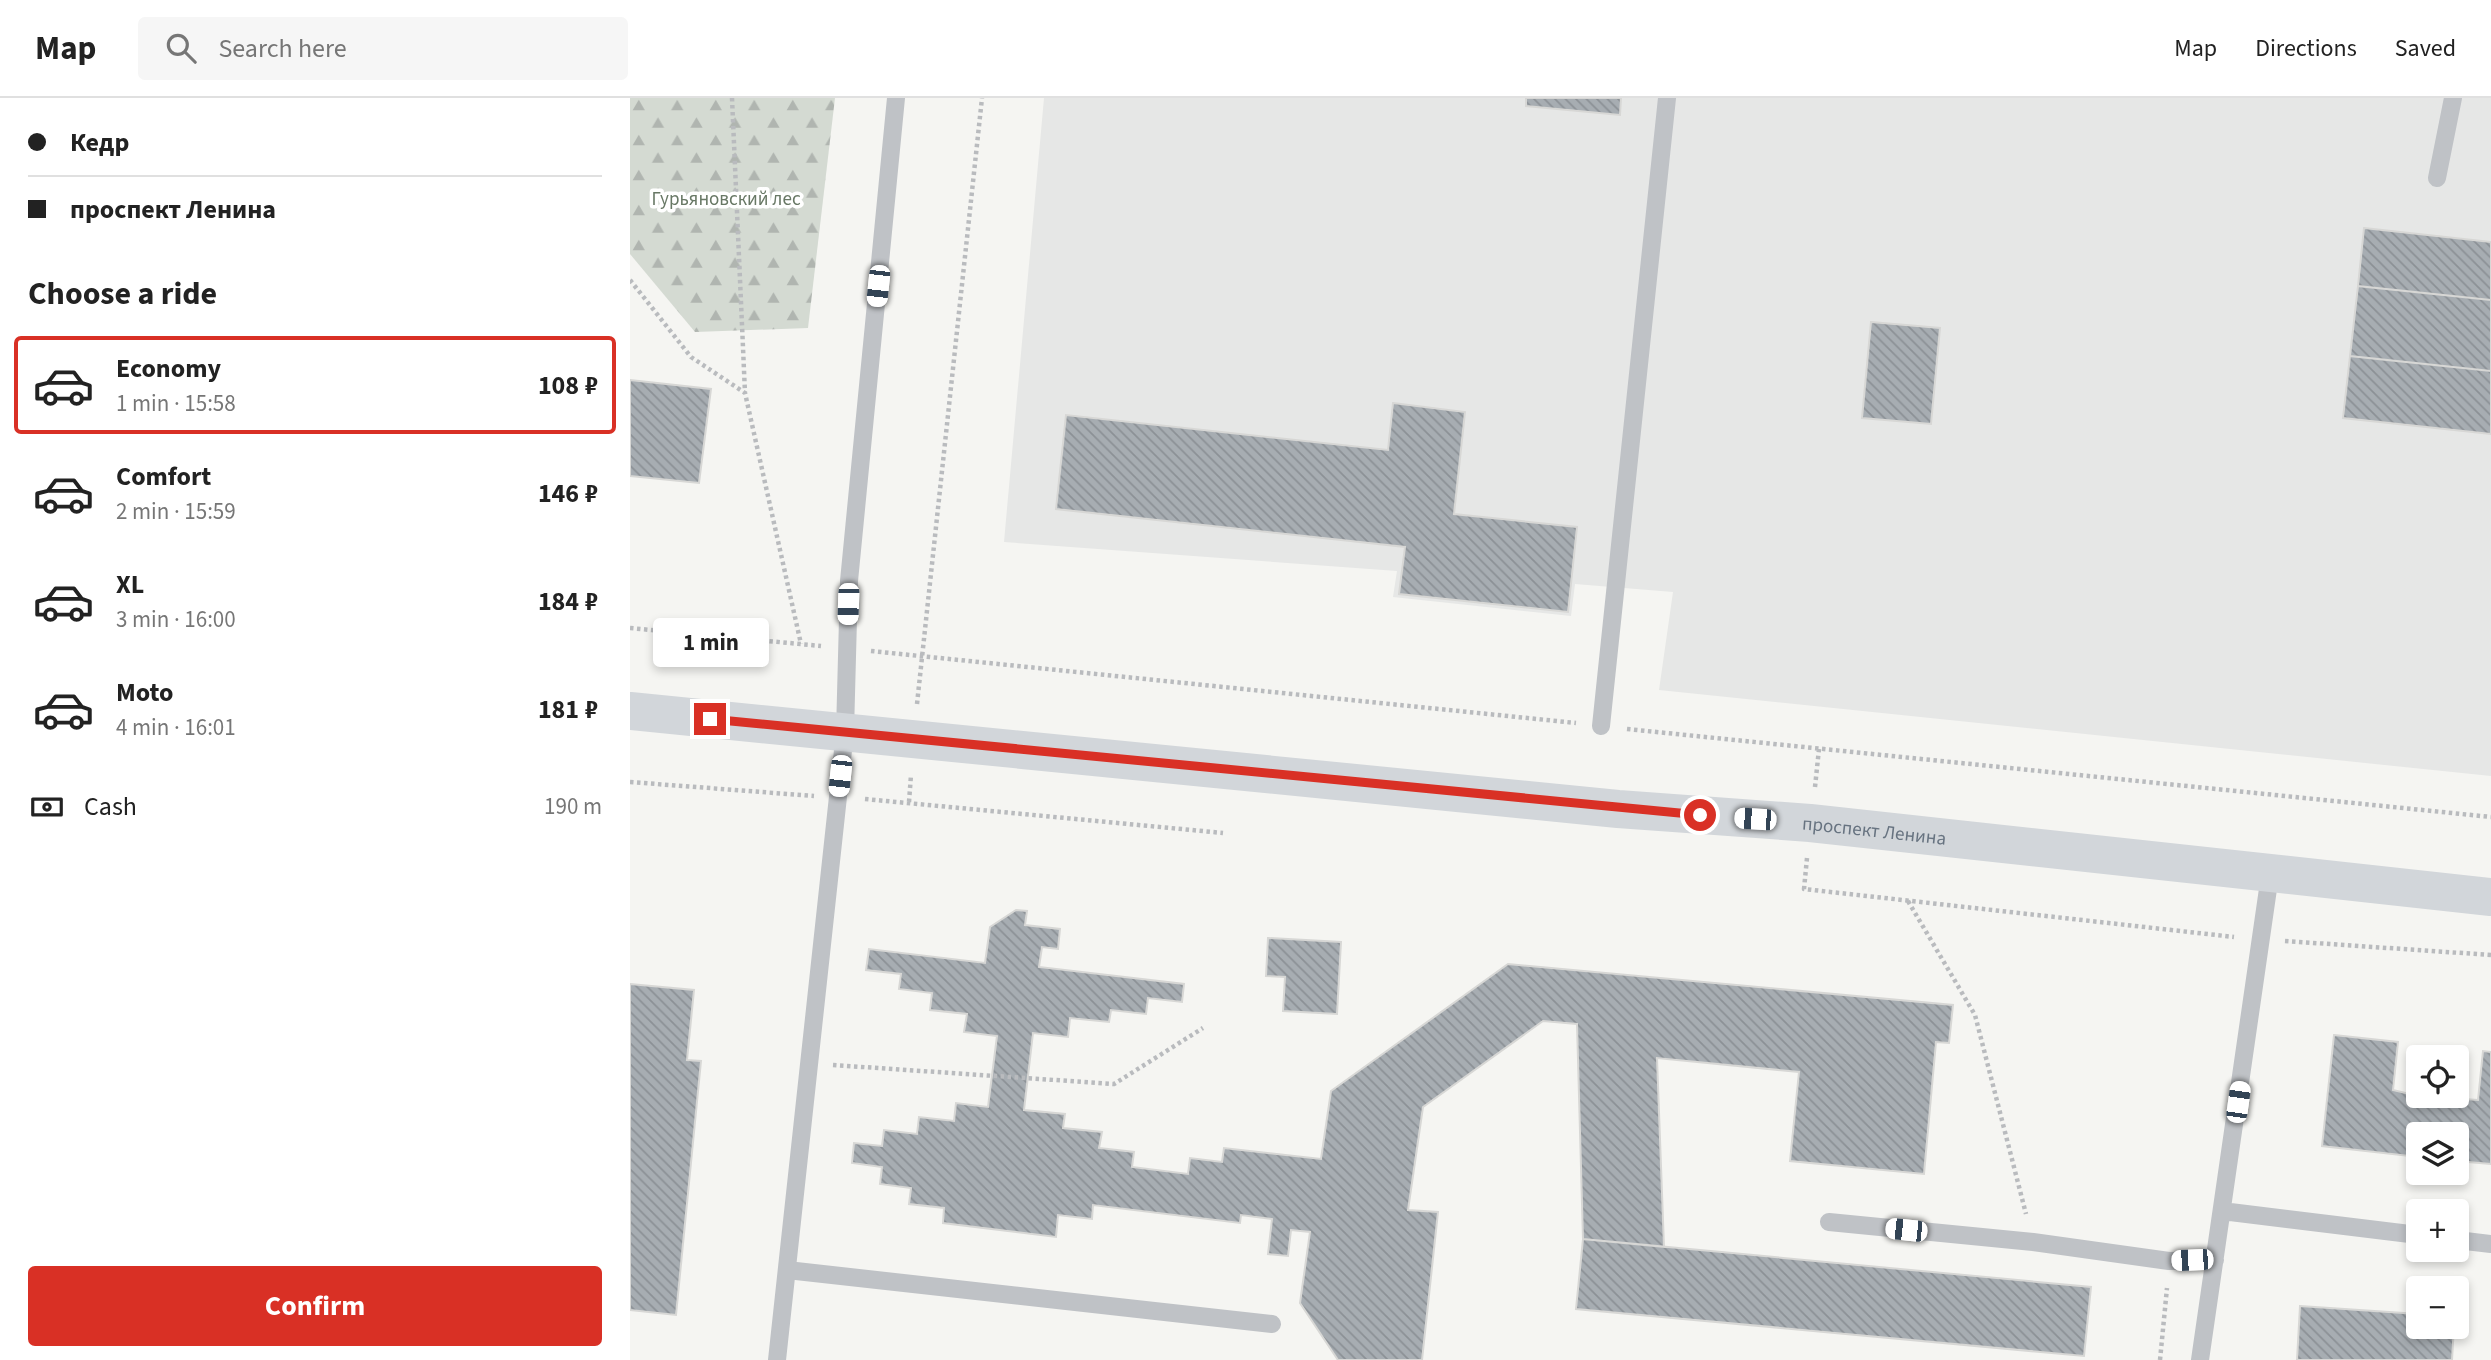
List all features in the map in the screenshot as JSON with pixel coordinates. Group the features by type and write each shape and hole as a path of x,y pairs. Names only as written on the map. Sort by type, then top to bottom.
{"main road":[{"name":"проспект Ленина","path":"630,710 1618,809 1810,823 2491,897"}],"lane":[{"path":"777,1360 845,732 850,567 897,98"},
{"path":"1601,726 1667,98"},
{"path":"2437,178 2453,98"},
{"path":"2200,1360 2270,875"},
{"path":"2222,1211 2406,1234"},
{"path":"1829,1222 2033,1242 2169,1261 2215,1260"},
{"path":"2469,1241 2491,1244"},
{"path":"787,1270 1272,1324"}],"path":[{"path":"732,98 745,393 801,644"},
{"path":"909,802 920,657 982,98"},
{"path":"630,281 691,357 745,393"},
{"path":"630,628 2491,817"},
{"path":"630,782 909,802 1223,832"},
{"path":"1804,888 2261,940 2491,955"},
{"path":"1908,900 1975,1015 2033,1242"},
{"path":"856,1068 1114,1084 1203,1028"},
{"path":"2160,1360 2169,1261"}],"shaded area":[{"path":"1044,98 2491,98 2491,776 1659,690 1673,592 1575,584 1571,616 1393,597 1397,571 1004,542"}],"green space":[{"name":"Гурьяновский лес","path":"630,98 835,98 808,328 695,332 630,254"}],"building":[{"path":"1526,98 1621,98 1620,115 1526,106"},
{"path":"2364,228 2491,242 2491,300 2358,286"},
{"path":"2358,286 2491,300 2491,371 2350,356"},
{"path":"1871,322 1940,328 1931,424 1862,418"},
{"path":"2350,356 2491,371 2491,434 2343,418"},
{"path":"630,380 711,389 699,483 630,476"},
{"path":"1393,403 1465,412 1454,514 1577,527 1568,612 1399,594 1405,547 1056,509 1066,415 1388,450"},
{"path":"1016,910 1027,911 1025,925 1060,929 1058,949 1042,947 1039,967 1184,984 1182,1002 1148,998 1146,1014 1111,1010 1109,1022 1070,1018 1068,1037 1033,1033 1024,1110 1065,1114 1063,1128 1102,1132 1099,1148 1134,1152 1132,1167 1188,1174 1190,1158 1222,1162 1224,1148 1321,1159 1331,1091 1508,964 1953,1005 1949,1043 1936,1042 1924,1174 1790,1161 1799,1072 1657,1058 1664,1247 1583,1239 1577,1024 1543,1021 1423,1107 1408,1210 1438,1212 1422,1360 1338,1360 1300,1303 1310,1232 1291,1230 1288,1256 1268,1254 1272,1219 1241,1215 1240,1223 1093,1205 1092,1219 1058,1215 1056,1237 943,1223 944,1208 909,1204 911,1188 880,1184 882,1167 852,1163 854,1143 882,1146 884,1130 917,1134 919,1117 954,1121 956,1103 988,1107 997,1036 964,1032 967,1014 930,1010 932,993 899,989 901,974 866,970 869,949 985,963 990,927"},
{"path":"1268,938 1341,942 1337,1014 1283,1011 1285,977 1266,976"},
{"path":"630,984 694,990 687,1060 701,1061 676,1315 630,1310"},
{"path":"2334,1035 2398,1042 2393,1090 2406,1093 2406,1108 2469,1108 2469,1099 2478,1100 2483,1051 2491,1052 2491,1164 2469,1162 2469,1122 2406,1122 2406,1156 2322,1146"},
{"path":"1583,1239 2091,1287 2084,1356 1576,1309"},
{"path":"2300,1306 2406,1313 2406,1339 2453,1339 2452,1360 2297,1360"}],"route":[{"path":"710,719 1700,815"}]}
